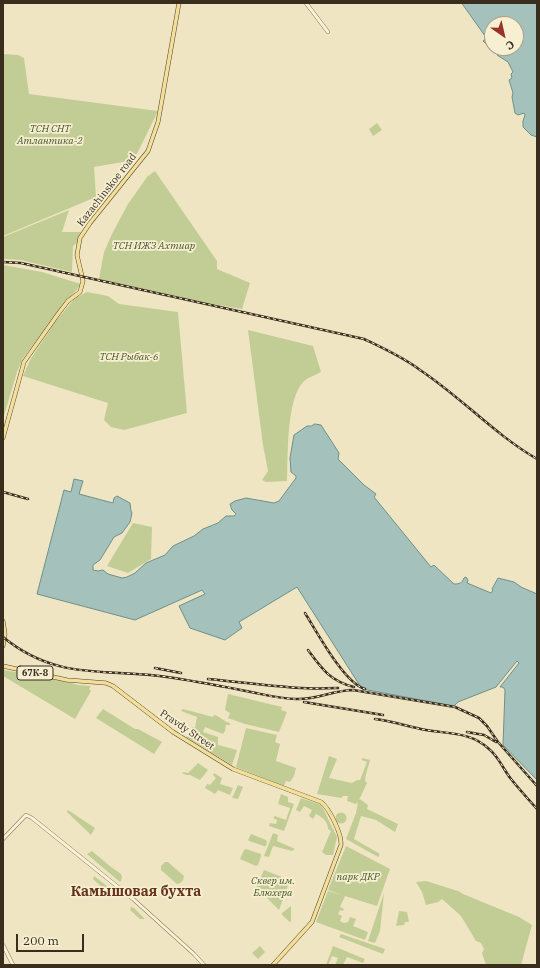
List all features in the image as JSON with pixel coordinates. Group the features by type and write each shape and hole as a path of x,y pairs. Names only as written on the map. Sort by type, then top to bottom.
{"main road":[{"name":"Kazachinskoe road","path":"3,438 24,362 68,301 80,292 83,281 77,255 80,238 90,223 148,151 153,141 158,122 179,3"},
{"path":"3,621 5,628 3,646"},
{"name":"Pravdy Street","path":"3,666 67,680 106,683 113,686 173,732 233,769 321,802 328,810 341,841 312,922 273,965"}],"street":[{"path":"306,3 328,32"},
{"path":"3,839 26,815 42,825 122,890 194,954 204,965"},
{"path":"3,945 13,965"}],"green space":[{"name":"ТСН СНТ Атлантика-2","path":"3,54 18,55 24,58 29,94 158,111 134,160 94,167 96,197 3,236"},
{"path":"377,123 382,130 373,136 369,129"},
{"name":"ТСН ИЖЗ Ахтиар","path":"155,171 217,261 217,269 250,283 242,309 207,303 99,279 104,252 112,234 128,204 147,177"},
{"path":"69,210 62,232 81,232 77,243 73,246 72,272 20,260 3,259 3,237"},
{"path":"3,265 42,272 81,284 23,358 17,372 3,419"},
{"name":"ТСН Рыбак-6","path":"87,292 108,296 119,304 178,312 187,413 124,430 111,427 104,420 108,403 23,376 30,360 55,322 75,298"},
{"path":"248,330 313,346 321,372 304,381 298,389 294,400 289,428 287,481 266,482 262,480 268,471 263,445"},
{"path":"133,523 152,527 151,559 128,573 107,566"},
{"path":"3,670 41,676 78,685 91,686 89,689 91,691 75,719 3,676"},
{"path":"228,694 282,707 281,710 287,712 279,732 245,724 228,718 230,713 225,710"},
{"path":"103,709 135,729 138,729 162,742 154,754 96,718"},
{"path":"183,709 213,717 214,715 230,723 230,725 226,725 223,734 205,727 203,732 218,737 218,745 237,750 232,765 186,737 191,735 192,727 195,728 197,717 181,711"},
{"path":"246,728 277,735 275,742 280,744 276,761 296,768 294,776 290,782 286,781 284,786 236,767"},
{"path":"329,756 337,759 329,778 352,783 360,780 367,762 362,760 362,758 370,760 365,781 367,783 359,800 360,799 368,805 367,809 398,824 395,832 376,820 361,816 354,839 380,854 378,857 346,839 356,813 358,802 356,804 347,801 348,796 343,796 341,798 317,794"},
{"path":"198,763 208,770 200,780 182,773 188,773"},
{"path":"214,773 222,778 220,784 233,788 230,795 218,790 215,794 205,788 207,784 210,785 216,778 213,775"},
{"path":"238,785 243,787 238,799 232,798"},
{"path":"281,794 288,797 288,802 294,804 284,831 269,826 270,823 276,824 277,820 273,818 275,816 286,820 290,808 278,804"},
{"path":"301,798 319,804 323,808 337,837 333,855 326,855 322,852 331,831 328,829 324,820 316,814 313,819 309,816 312,810 304,806 300,812 296,810"},
{"path":"68,810 95,828 91,835 67,812"},
{"path":"341,812 345,814 347,818 345,822 341,824 337,822 335,818 337,814"},
{"path":"273,833 278,835 277,841 295,849 292,851 273,846 269,857 264,856"},
{"path":"251,834 266,840 266,846 249,841 248,840"},
{"name":"парк ДКР","path":"346,846 390,869 377,906 345,896 340,907 344,909 343,911 340,910 338,914 342,916 340,921 344,923 348,922 350,917 356,919 353,926 368,932 365,940 316,922 328,891 342,895 328,890"},
{"path":"246,849 261,854 258,865 256,866 240,859 244,850"},
{"path":"92,851 121,874 122,877 120,882 87,854"},
{"path":"165,862 168,862 184,876 181,882 177,884 161,870 161,866"},
{"name":"Сквер им. Блюхера","path":"264,870 290,880 279,910 263,894 255,891"},
{"path":"94,876 116,893 113,897 93,879"},
{"path":"426,881 458,891 519,917 532,925 521,965 486,965 482,953 484,949 481,943 476,941 461,916 442,899 438,902 426,905 422,892 416,882"},
{"path":"384,893 380,931 375,943 368,941"},
{"path":"291,906 290,922 282,915 282,913"},
{"path":"131,907 145,919 140,919 130,910"},
{"path":"399,911 407,912 409,922 405,922 404,925 396,926"},
{"path":"341,934 385,949 383,954 339,937"},
{"path":"260,946 265,952 258,959 252,953"},
{"path":"333,946 365,959 363,963 347,957 343,965 335,965 338,958 332,956 328,965 326,965"}],"water":[{"path":"462,3 537,3 537,137 531,135 523,127 524,113 518,115 515,113 512,97 513,93 509,80 512,78 511,74 513,72 508,62 499,56 524,56 524,16 484,16 484,35"},
{"path":"315,424 321,425 339,453 338,459 364,485 376,494 374,497 431,567 434,565 454,584 460,583 466,577 468,580 467,583 491,593 498,578 514,582 537,594 537,780 503,745 505,690 503,687 500,687 519,663 517,661 496,687 458,702 454,706 362,689 297,587 239,622 242,628 225,640 190,628 179,606 205,594 202,590 135,620 37,594 64,490 71,492 74,479 83,481 79,494 113,503 114,498 117,496 130,503 132,513 130,522 122,533 114,537 100,560 93,565 93,570 103,570 108,574 122,578 127,577 135,573 146,563 165,555 173,546 194,536 203,529 218,523 226,516 234,516 236,514 232,510 230,504 235,501 246,498 274,503 279,501 296,478 296,476 291,472 290,458 294,435 307,426"}],"railway":[{"path":"3,262 21,263 364,339 393,353 413,365 450,392 506,438 537,459"},
{"path":"3,492 28,499"},
{"path":"305,613 340,667 357,685 365,689"},
{"path":"3,637 24,652 44,661 85,671 174,678 274,697 303,699 346,690 353,690 455,707 479,718 537,786"},
{"path":"308,650 333,678 354,687"},
{"path":"155,668 181,673"},
{"path":"208,679 301,688 338,688"},
{"path":"304,702 383,715"},
{"path":"375,719 475,739 492,752 511,779 537,809"},
{"path":"467,732 484,735 496,742"}],"district":[{"name":"Камышовая бухта","path":"136,892"}]}
